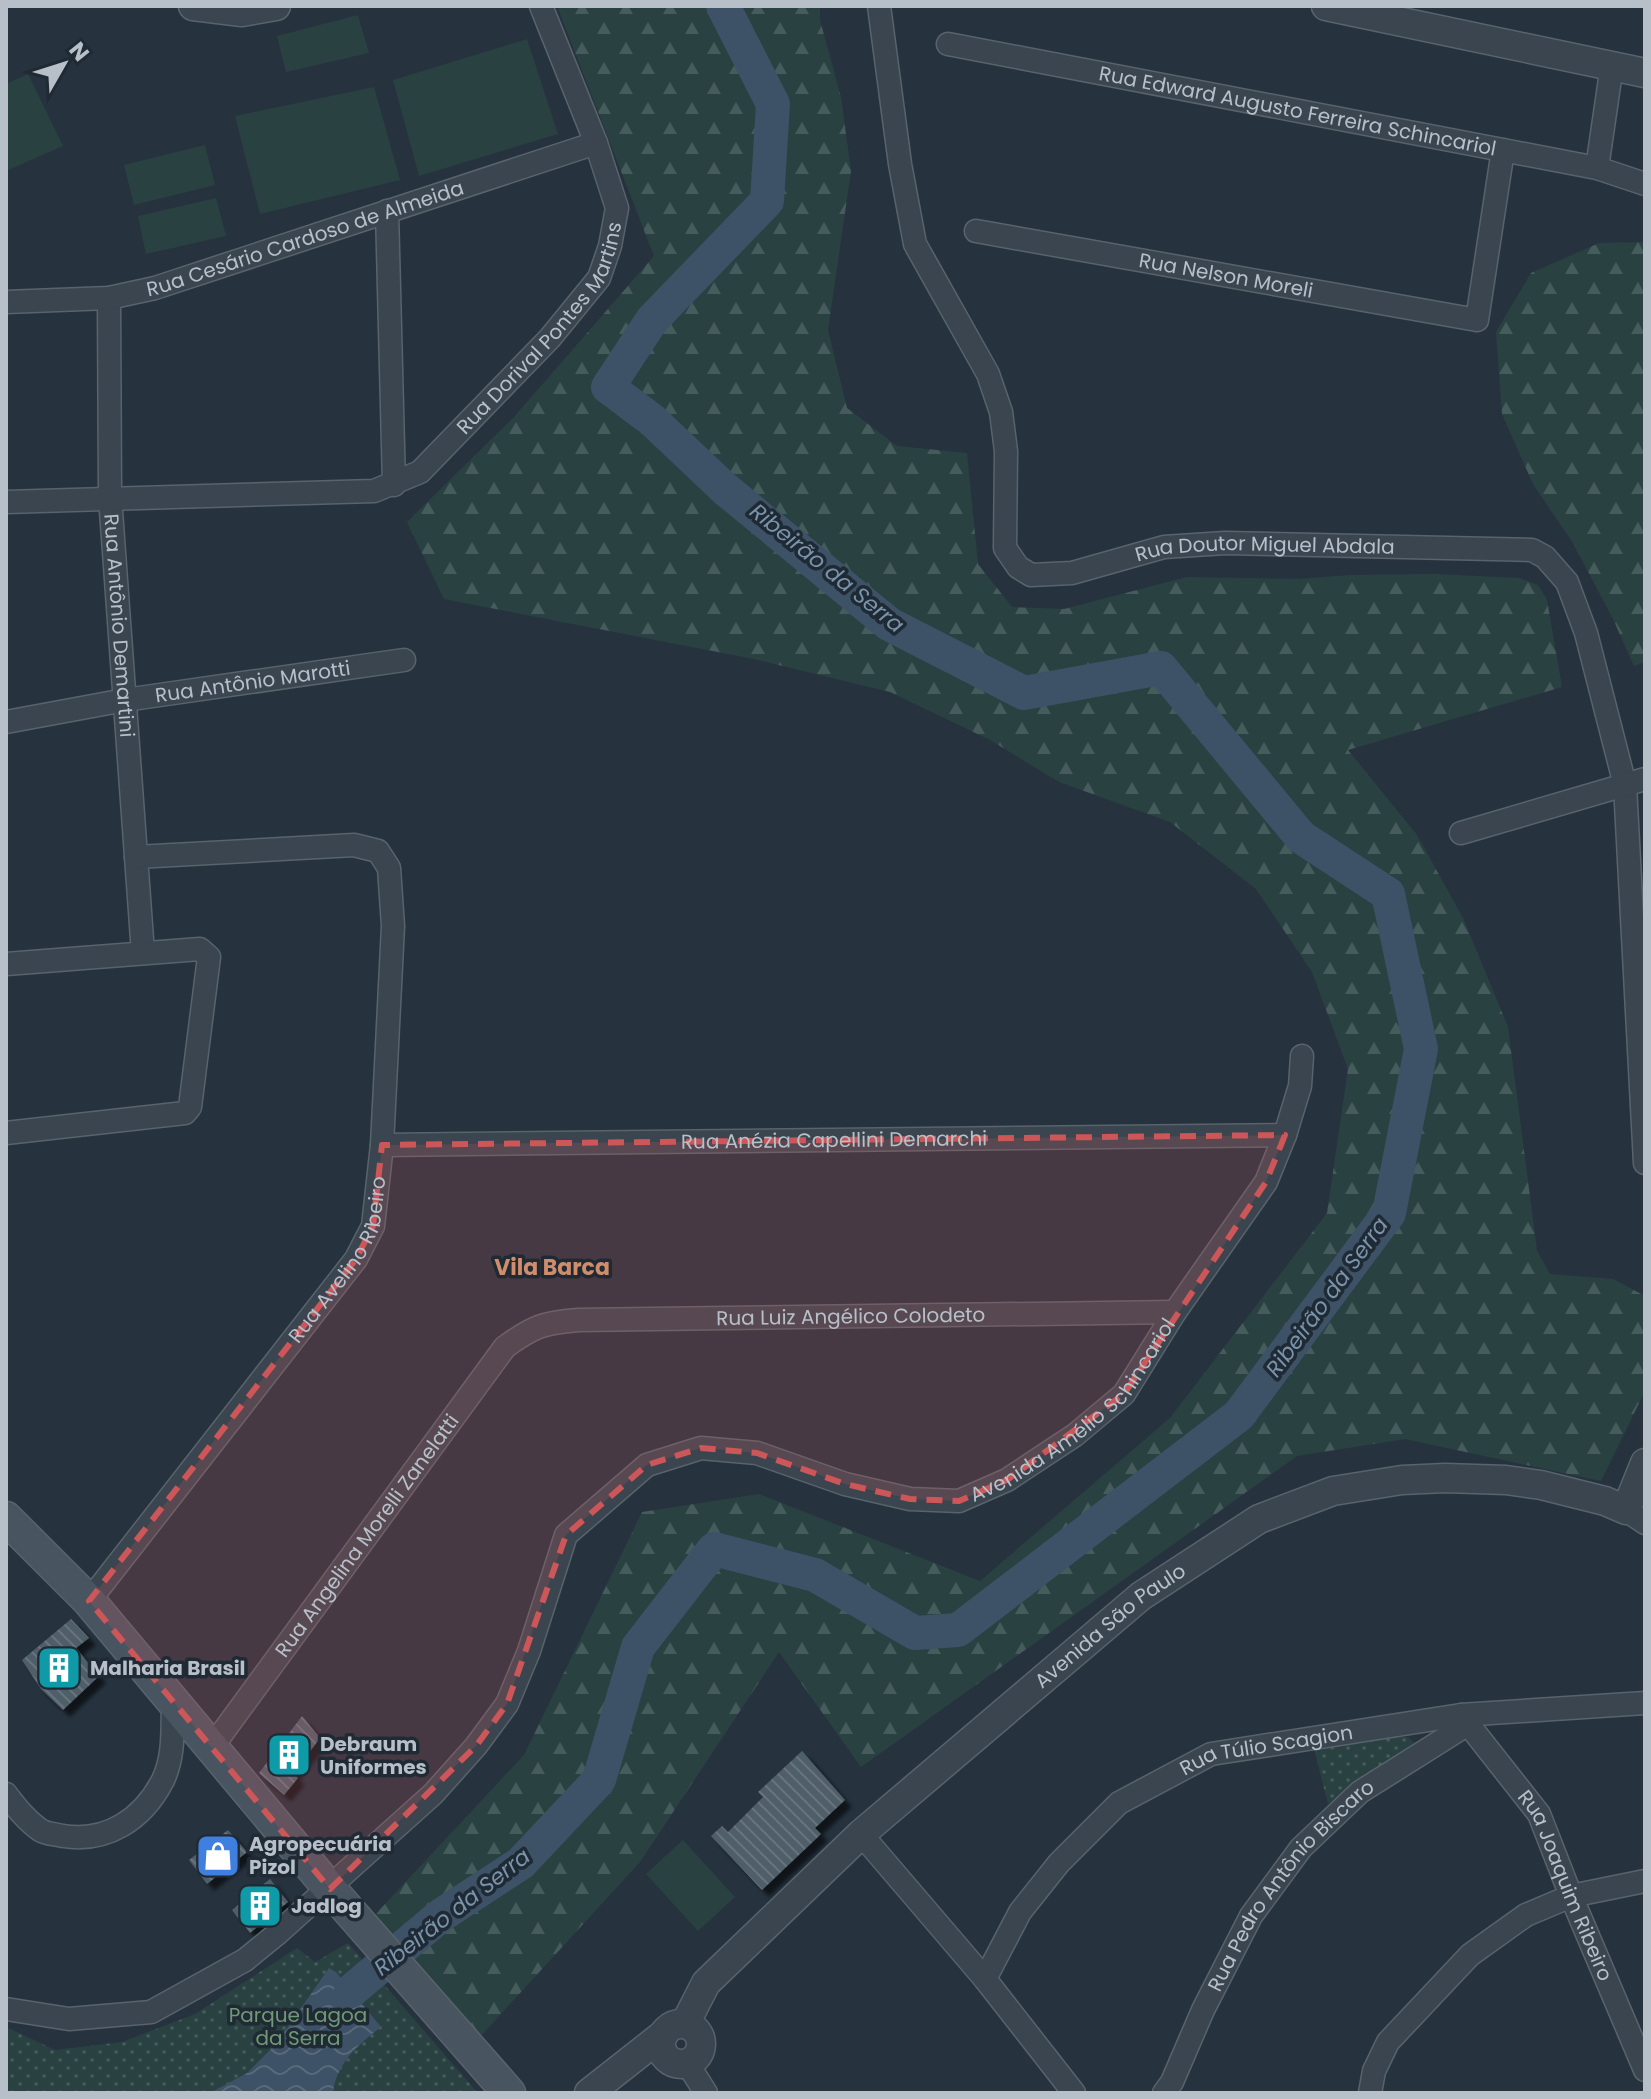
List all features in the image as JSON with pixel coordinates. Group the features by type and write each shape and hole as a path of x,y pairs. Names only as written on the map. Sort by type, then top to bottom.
{"main road":[{"path":"6,1518 89,1601 337,1897 509,2093"}],"street":[{"path":"193,6 242,12 276,6"},
{"name":"Rua Dorival Pontes Martins","path":"394,485 420,472 550,338 599,278 610,246 617,208 596,143 541,6"},
{"name":"Rua Doutor Miguel Abdala","path":"879,6 900,164 915,244 988,374 1001,412 1006,451 1005,548 1018,567 1031,575 1072,573 1164,547 1225,543 1532,550 1545,557 1567,582 1635,782 1645,1163"},
{"path":"1326,6 1645,73"},
{"name":"Rua Edward Augusto Ferreira Schincariol","path":"948,44 1597,168 1645,183"},
{"path":"1597,168 1612,65"},
{"name":"Rua Cesário Cardoso de Almeida","path":"6,302 109,298 155,288 596,143"},
{"name":"Rua Nelson Moreli","path":"976,231 1477,320 1503,150"},
{"path":"6,502 374,491 394,485 387,211"},
{"name":"Rua Antônio Demartini","path":"109,298 110,497 143,953"},
{"name":"Rua Antônio Marotti","path":"6,722 125,700 404,660"},
{"path":"1461,833 1635,782"},
{"name":"Rua Avelino Ribeiro","path":"89,1601 356,1259 373,1226 382,1145 393,926 389,868 378,851 354,845 136,857"},
{"path":"6,964 200,949 209,957 190,1107 179,1116 6,1133"},
{"name":"Avenida Amélio Schincariol","path":"6,2009 69,2019 151,2012 245,1960 337,1897 476,1746 507,1704 529,1651 566,1535 647,1465 701,1448 757,1453 845,1484 910,1499 959,1501 1007,1480 1075,1435 1124,1394 1175,1312 1266,1182 1300,1086 1302,1056"},
{"name":"Rua Anézia Capellini Demarchi","path":"382,1145 1285,1135"},
{"name":"Rua Luiz Angélico Colodeto","path":"528,1330 547,1322 578,1320 1175,1312"},
{"name":"Rua Angelina Morelli Zanelatti","path":"212,1747 505,1347 528,1330"},
{"path":"1635,1516 1645,1463"},
{"name":"Avenida São Paulo","path":"674,2029 706,1983 861,1834 1141,1596 1259,1519 1333,1491 1402,1480 1445,1478 1506,1480 1541,1485 1605,1501 1635,1516"},
{"path":"6,1794 18,1811 42,1832 80,1839 99,1837 118,1829 147,1805 164,1779 172,1751 173,1701"},
{"name":"Rua Túlio Scagion","path":"985,1979 1020,1912 1059,1863 1119,1803 1211,1754 1464,1720 1645,1703"},
{"name":"Rua Joaquim Ribeiro","path":"1464,1720 1539,1814 1645,2070"},
{"name":"Rua Pedro Antônio Biscaro","path":"1164,2093 1251,1916 1301,1848 1360,1792 1464,1720"},
{"path":"861,1834 985,1979 1074,2093"},
{"path":"1370,2093 1374,2071 1388,2042 1470,1955 1526,1915 1571,1896 1645,1881"},
{"path":"589,2093 674,2029 697,2031 702,2044 696,2057 641,2073 615,2093"},
{"path":"679,2062 706,2093"}],"highlighted area":[{"path":"1285,1135 1266,1182 1124,1394 1007,1480 959,1501 910,1499 845,1484 757,1453 701,1448 647,1465 566,1535 507,1704 476,1746 330,1889 89,1601 356,1259 373,1226 382,1145"}],"green space":[{"path":"557,6 820,6 820,20 841,97 851,171 828,330 847,408 897,446 967,453 978,564 1012,607 1064,609 1187,577 1299,579 1435,574 1519,578 1538,585 1547,600 1562,687 1348,750 1417,835 1463,918 1508,1027 1537,1251 1550,1274 1613,1279 1645,1296 1645,1391 1601,1481 1405,1439 1297,1456 861,1767 779,1652 640,1862 478,2039 372,1918 524,1755 642,1512 759,1494 980,1581 1170,1418 1327,1213 1348,1069 1312,972 1256,889 1170,822 1059,782 990,740 890,692 754,659 444,599 407,522 514,417 654,256"},
{"path":"358,15 369,53 286,72 277,36"},
{"path":"527,39 558,134 419,176 393,80"},
{"path":"28,74 63,146 6,171 6,84"},
{"path":"374,87 400,180 260,214 235,116"},
{"path":"205,145 215,185 134,205 124,165"},
{"path":"216,198 226,236 146,254 138,216"},
{"path":"1645,242 1645,662 1634,666 1573,543 1533,484 1502,414 1496,332 1531,273 1599,243"},
{"path":"1408,1737 1414,1743 1413,1747 1328,1804 1314,1749"},
{"path":"683,1840 735,1897 698,1931 646,1874"},
{"name":"Parque Lagoa da Serra","path":"348,1943 478,2093 6,2093 6,2027 55,2050 122,2042 195,2014 297,1948 315,1962"}],"water":[{"path":"329,1968 336,1972 381,2027 344,2063 333,2093 210,2093 247,2073 276,2044"}],"building":[{"name":"Malharia Brasil","path":"71,1619 89,1638 76,1648 99,1676 63,1710 41,1689 22,1660"},
{"name":"Debraum Uniformes","path":"302,1716 320,1738 293,1774 298,1778 284,1795 259,1773"},
{"path":"802,1751 845,1800 815,1828 821,1834 762,1890 711,1836 722,1826 728,1832 763,1797 758,1792"},
{"name":"Agropecuária Pizol","path":"228,1830 247,1852 207,1884 189,1860"},
{"name":"Jadlog","path":"270,1879 288,1902 250,1933 232,1910"}],"waterway":[{"name":"Ribeirão da Serra","path":"351,1991 440,1916 521,1863 599,1780 638,1647 714,1549 815,1575 915,1633 958,1630 1239,1415 1389,1213 1421,1049 1388,894 1301,837 1161,668 1024,693 889,624 725,489 652,420 608,387 652,320 767,201 773,104 723,6"}],"place":[{"name":"Malharia Brasil","path":"59,1668"},
{"name":"Debraum Uniformes","path":"289,1755"},
{"name":"Agropecuária Pizol","path":"218,1856"},
{"name":"Jadlog","path":"260,1906"}],"district":[{"name":"Vila Barca","path":"552,1267"}]}
